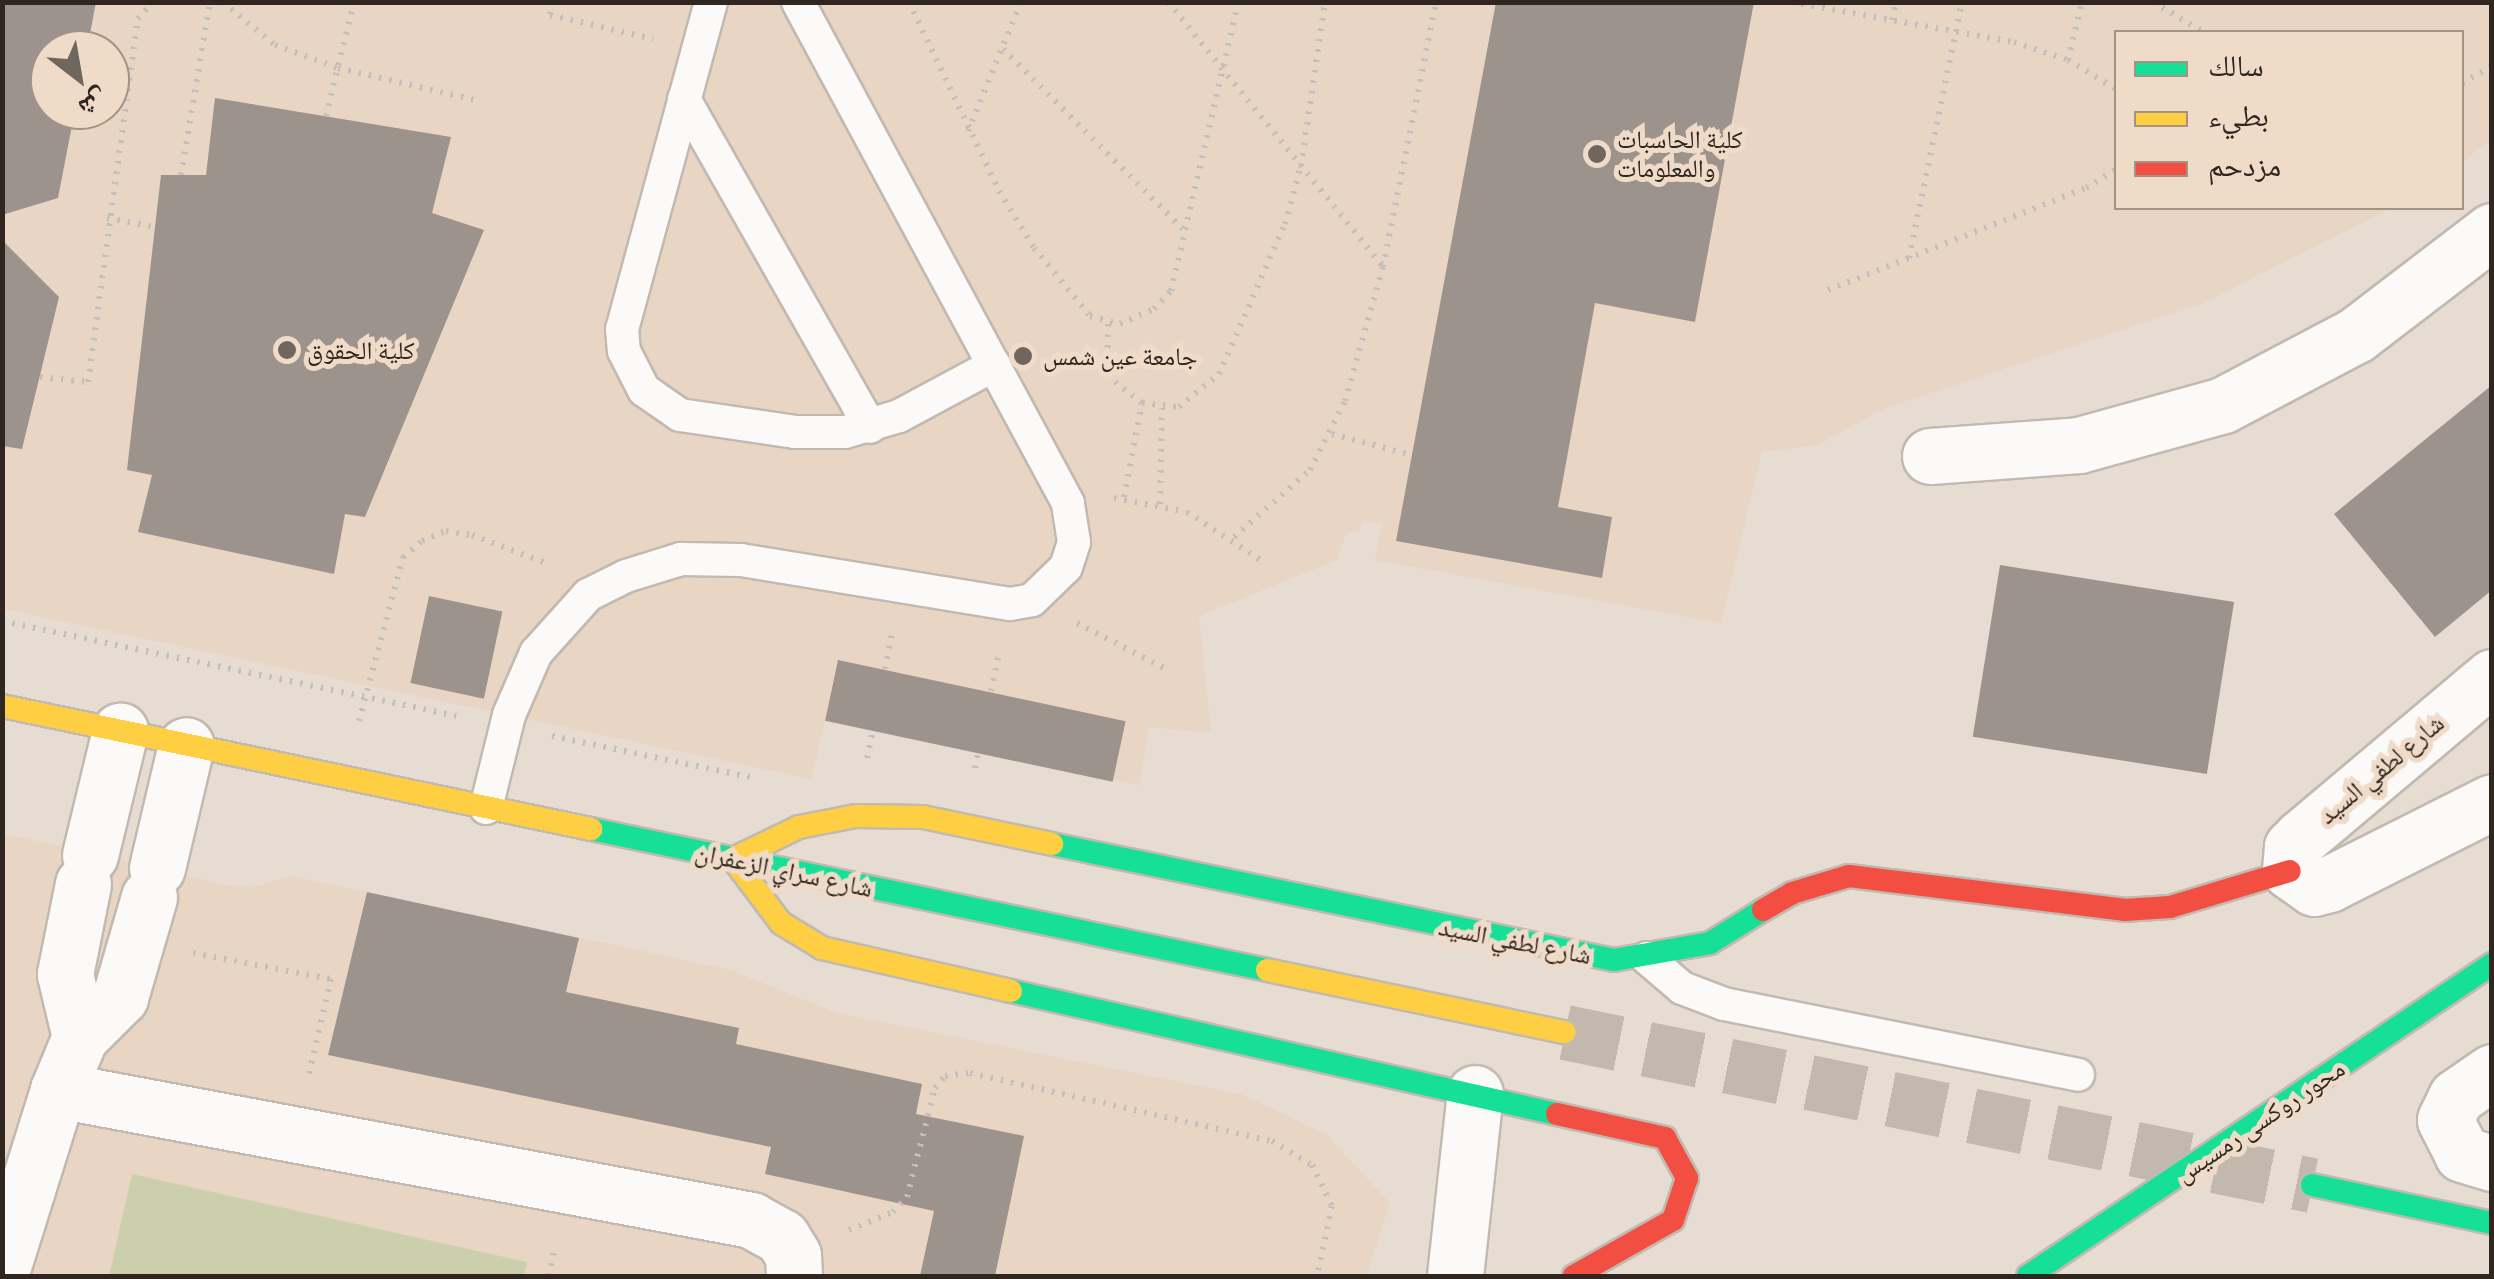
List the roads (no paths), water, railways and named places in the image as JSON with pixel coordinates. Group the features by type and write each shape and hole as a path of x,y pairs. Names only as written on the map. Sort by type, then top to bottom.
{"street":[{"path":"1930,456 2079,446 2223,405 2356,335 2486,247"},
{"name":"شارع لطفي السيد","path":"2290,872 2292,847 2301,838 2492,677"},
{"name":"شارع سراي الزعفران","path":"2,706 1565,1032"},
{"path":"80,1038 65,974 120,731"},
{"path":"2,1269 58,1090 80,1038 120,997 148,903 186,745"},
{"name":"شارع لطفي السيد","path":"2290,872 2314,888 2329,884 2492,802"},
{"name":"شارع لطفي السيد","path":"732,859 799,827 856,816 923,816 1581,956 1647,958 1710,943 1792,892 1848,876 2124,910 2170,908 2290,872"},
{"path":"732,859 781,923 822,948 1641,1128 1665,1138 1682,1159 1684,1200 1673,1220 1574,1276"},
{"name":"محور روكسى رمسيس","path":"2028,1276 2492,964"},
{"path":"2492,1072 2456,1097 2445,1120 2462,1154 2492,1163"},
{"path":"58,1090 750,1220 782,1237 794,1266"},
{"path":"1455,1276 1475,1093"},
{"path":"2312,1185 2492,1223"}],"lane":[{"path":"711,2 622,329 632,371 644,390 680,415 795,432 870,427 994,365"},
{"path":"486,808 520,685 558,624 588,595 681,559 741,560 1010,604 1032,600 1066,566 1074,542 1068,503 798,2"},
{"path":"684,99 870,427"},
{"path":"1647,958 1669,980 1710,1000 2078,1074"}],"tunnel":[{"path":"1565,1032 2312,1185"}],"place":[{"name":"كلية الحاسبات والمعلومات","path":"1597,154"},
{"name":"كلية الحقوق","path":"287,350"},
{"name":"جامعة عين شمس","path":"1023,356"}]}
